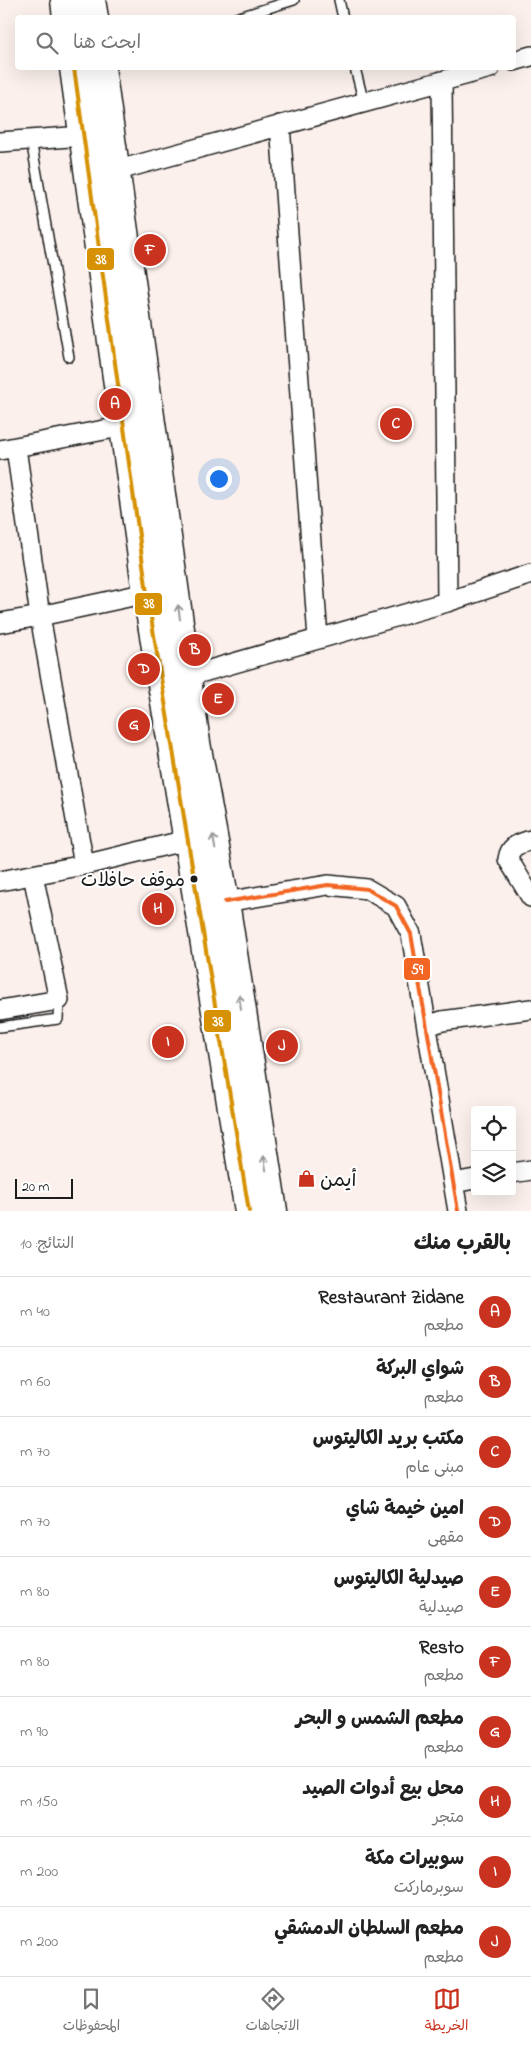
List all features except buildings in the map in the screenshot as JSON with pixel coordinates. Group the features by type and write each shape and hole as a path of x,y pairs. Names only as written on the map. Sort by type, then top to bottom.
{"main road":[{"path":"65,0 67,15"},
{"path":"91,0 94,15"},
{"path":"74,70 148,593 249,1211"},
{"path":"101,70 188,675 196,743 225,902 273,1211"}],"street":[{"path":"516,60 531,56"},
{"path":"115,171 483,70"},
{"path":"442,81 447,602"},
{"path":"280,125 318,638"},
{"path":"0,142 84,136"},
{"path":"84,865 8,449 125,426"},
{"path":"163,686 188,675 447,602 531,574"},
{"path":"0,622 40,616 148,593"},
{"path":"0,881 84,865 187,840"},
{"path":"531,840 514,846 509,852 508,859 531,897"},
{"path":"0,1010 59,1000 33,875"},
{"path":"225,902 328,884 368,889 396,906 411,934 458,1211"},
{"path":"427,1026 442,1021 531,1009"},
{"path":"516,1172 531,1170"},
{"path":"453,1183 471,1180"}],"lane":[{"path":"246,15 294,0"},
{"path":"339,0 342,15"},
{"path":"356,70 364,103"},
{"path":"31,140 69,357"},
{"path":"0,1028 58,1019 59,1000"}],"transit line":[{"name":"38","path":"74,70 147,593 249,1211"},
{"name":"59","path":"225,902 328,885 367,889 396,906 411,934 458,1211"}],"place":[{"name":"Resto","path":"150,250"},
{"name":"Restaurant Zidane","path":"115,404"},
{"name":"مكتب بريد الكاليتوس","path":"396,424"},
{"name":"شواي البركة","path":"195,650"},
{"name":"امين خيمة شاي","path":"144,669"},
{"name":"صيدلية الكاليتوس","path":"218,699"},
{"name":"مطعم الشمس و البحر","path":"134,725"},
{"name":"موقف حافلات","path":"194,879"},
{"name":"محل بيع أدوات الصيد","path":"158,909"},
{"name":"سوبيرات مكة","path":"168,1042"},
{"name":"مطعم السلطان الدمشقي","path":"282,1046"},
{"name":"أيمن","path":"306,1179"}]}
